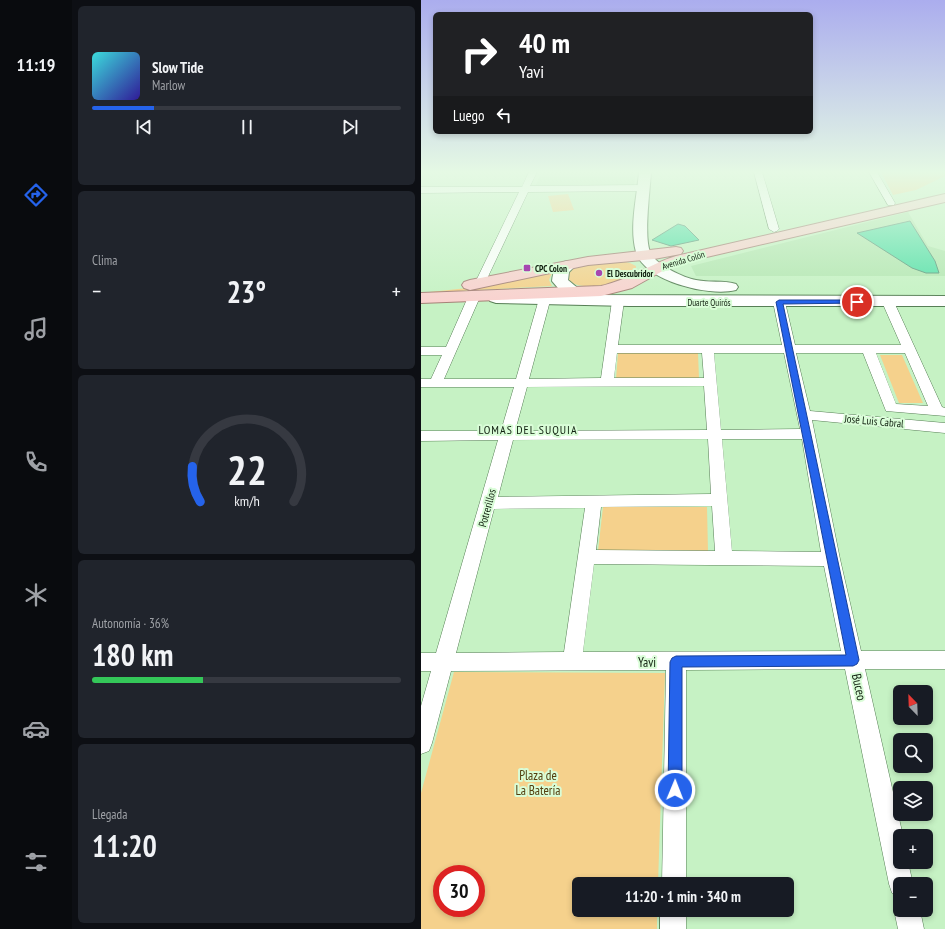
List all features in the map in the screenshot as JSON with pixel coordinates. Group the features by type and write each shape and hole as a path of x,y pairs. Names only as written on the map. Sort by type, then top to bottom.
{"main road":[{"path":"643,215 642,247 645,256"},
{"name":"Avenida Colón","path":"421,298 477,290 567,266 603,259 665,254 833,215"},
{"name":"Avenida Colón","path":"421,289 477,290 576,296 618,287 638,280 657,268 681,259 870,215"},
{"name":"Duarte Quirós","path":"645,256 657,268 681,282 705,287 945,286"},
{"path":"567,266 561,271 559,279 576,296"},
{"name":"Duarte Quirós","path":"477,290 545,299 576,296 618,301 945,301"}],"street":[{"path":"436,383 477,290 512,215"},
{"path":"770,215 774,229"},
{"name":"Potrerillos","path":"421,743 545,299"},
{"path":"607,382 618,301"},
{"name":"Buceo","path":"779,302 790,349 831,559 900,877"},
{"path":"888,302 909,349 941,412"},
{"path":"611,349 909,349"},
{"path":"708,349 724,559"},
{"path":"868,349 891,408 941,412"},
{"path":"421,351 450,351"},
{"path":"421,383 711,382"},
{"name":"José Luis Cabral","path":"803,415 945,428"},
{"path":"421,436 807,434"},
{"path":"488,503 719,500"},
{"path":"572,662 594,502"},
{"path":"587,557 831,559"},
{"name":"Yavi","path":"421,662 945,660"},
{"path":"674,877 676,662"},
{"path":"673,917 673,929"},
{"path":"908,917 911,929"}],"shaded area":[{"path":"895,215 910,215 928,246 945,251 945,276 696,276 691,266"}],"green space":[{"path":"621,261 636,266 636,271 631,276 623,280 590,286 572,283 567,278 568,272 573,267"},
{"path":"552,273 549,280 552,286 421,293 495,285"},
{"path":"618,353 698,353 699,378 616,379"},
{"path":"880,355 902,355 923,403 899,403"},
{"path":"603,507 707,507 708,551 598,551"},
{"name":"Plaza de La Batería","path":"454,672 665,673 658,877 572,877 572,917 657,917 657,929 421,929 421,793"}],"building":[{"path":"910,221 935,261 939,273 926,273 912,268 857,233"},
{"path":"678,224 685,226 699,240 671,246 652,240"}],"place":[{"name":"CPC Colon","path":"527,268"},
{"name":"El Descubridor","path":"599,273"}],"district":[{"name":"LOMAS DEL SUQUIA","path":"528,429"}],"route":[{"path":"675,790 676,662 853,660 831,559 790,349 779,302 857,302"}]}
